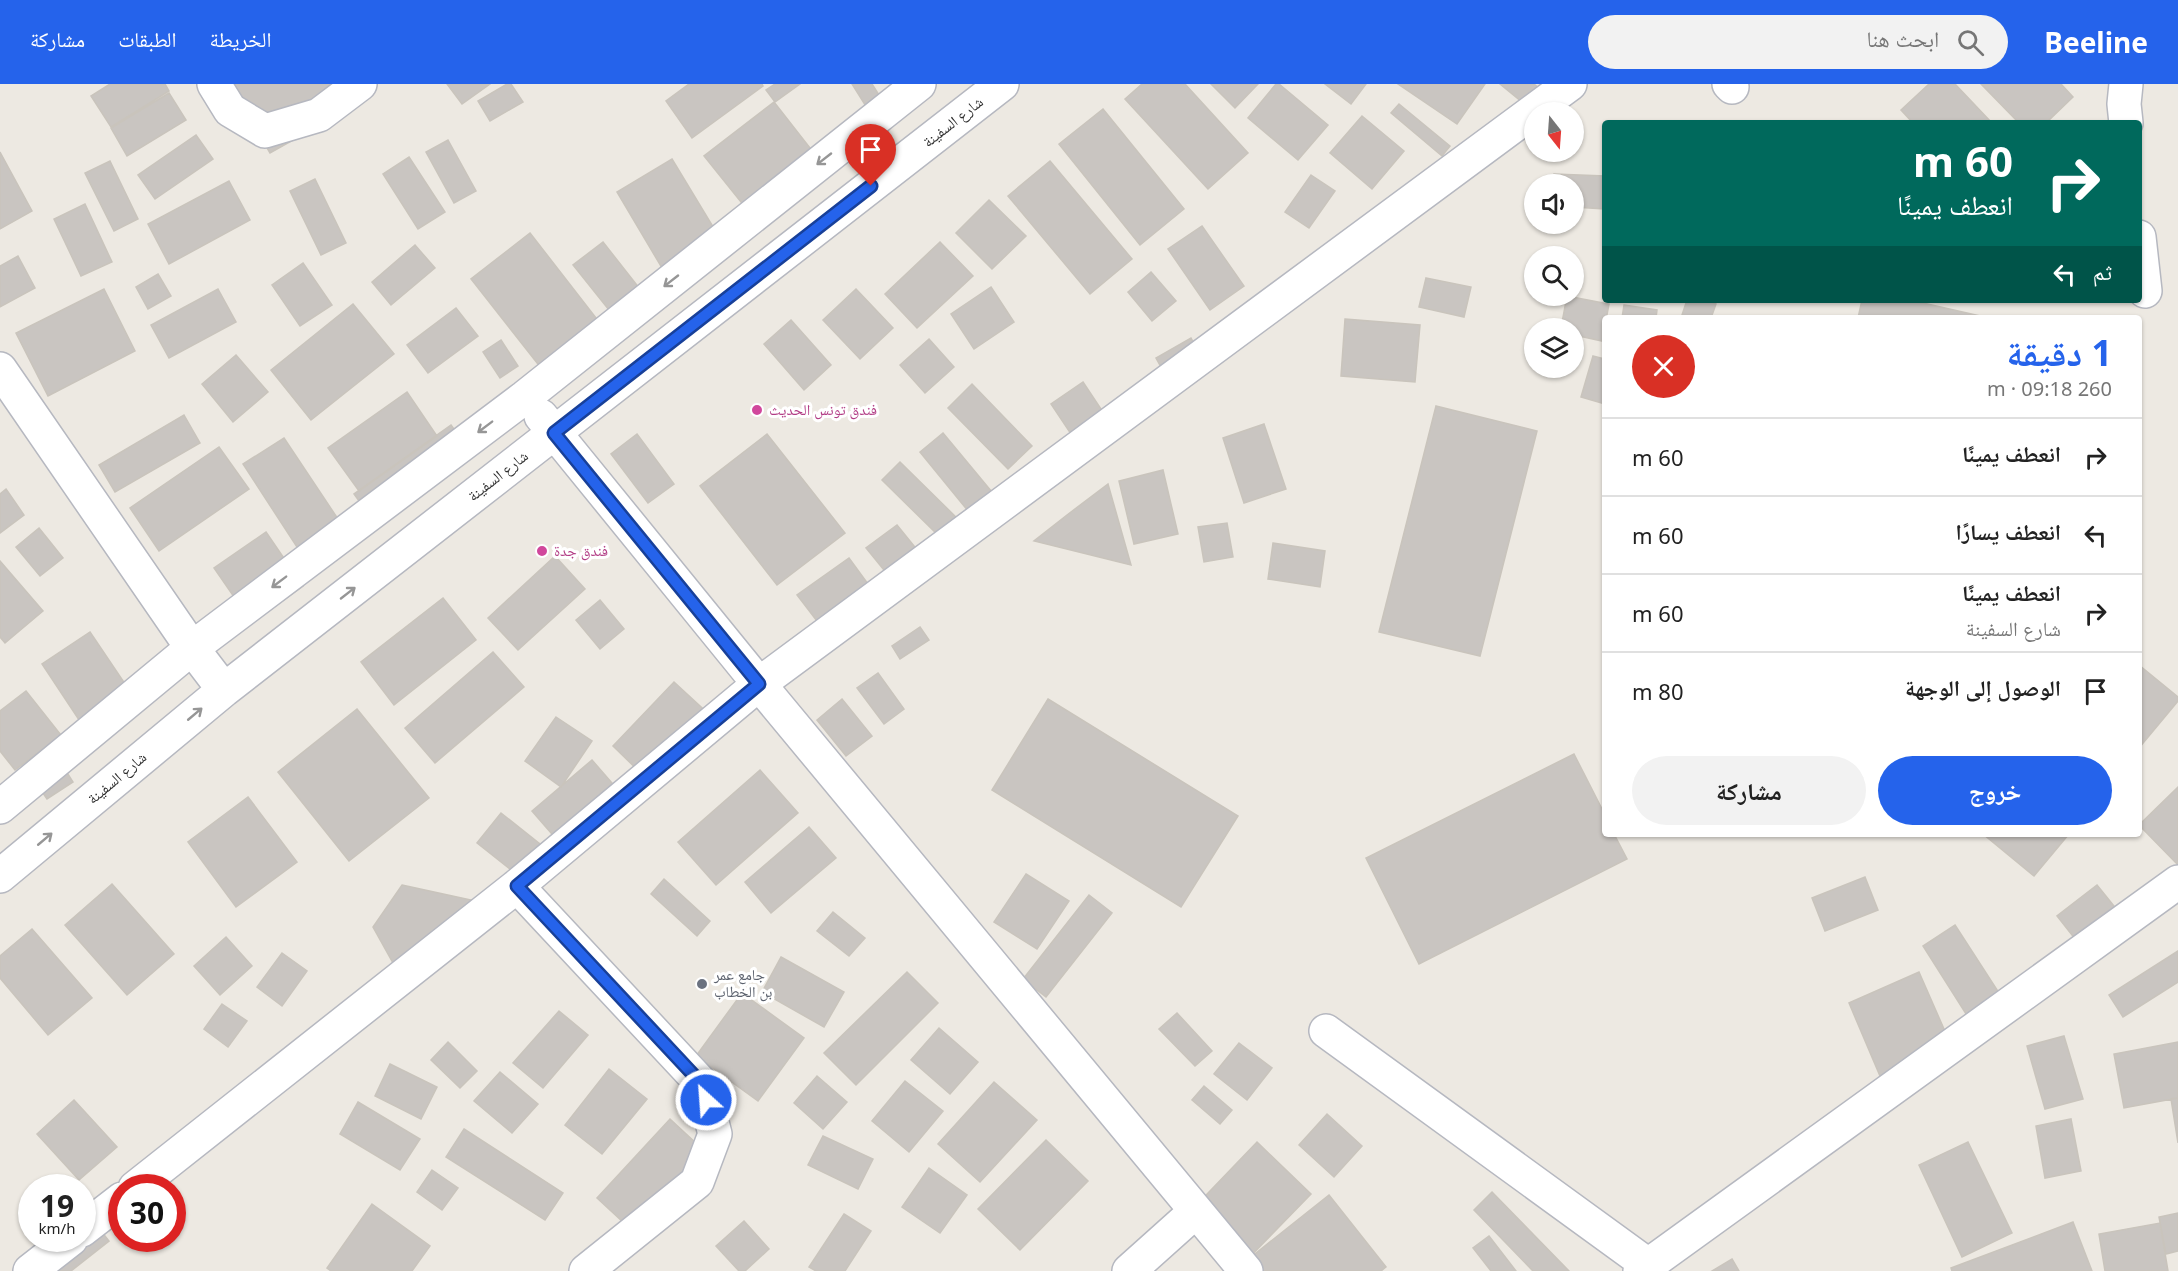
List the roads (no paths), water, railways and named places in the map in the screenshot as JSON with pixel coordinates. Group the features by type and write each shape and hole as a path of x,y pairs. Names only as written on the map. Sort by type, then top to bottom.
{"street":[{"path":"214,84 230,110 265,131 319,115 360,84"},
{"path":"0,807 192,648 525,397 919,84"},
{"name":"شارع السفينة","path":"0,876 224,690 1002,84"},
{"path":"153,1174 517,886 759,684 1570,84"},
{"path":"2126,84 2124,104 2126,120"},
{"path":"2142,264 2145,291"},
{"path":"0,369 192,648 224,690"},
{"path":"525,397 759,684 1246,1271"},
{"path":"1326,1031 1644,1268 2178,882"},
{"path":"517,886 702,1084 715,1134 697,1182 586,1271"},
{"path":"96,1219 108,1210"},
{"path":"1129,1271 1196,1210"},
{"path":"30,1271 54,1252"}],"place":[{"name":"فندق تونس الحديث","path":"757,410"},
{"name":"فندق جدة","path":"542,551"},
{"name":"جامع عمر بن الخطاب","path":"702,984"}]}
